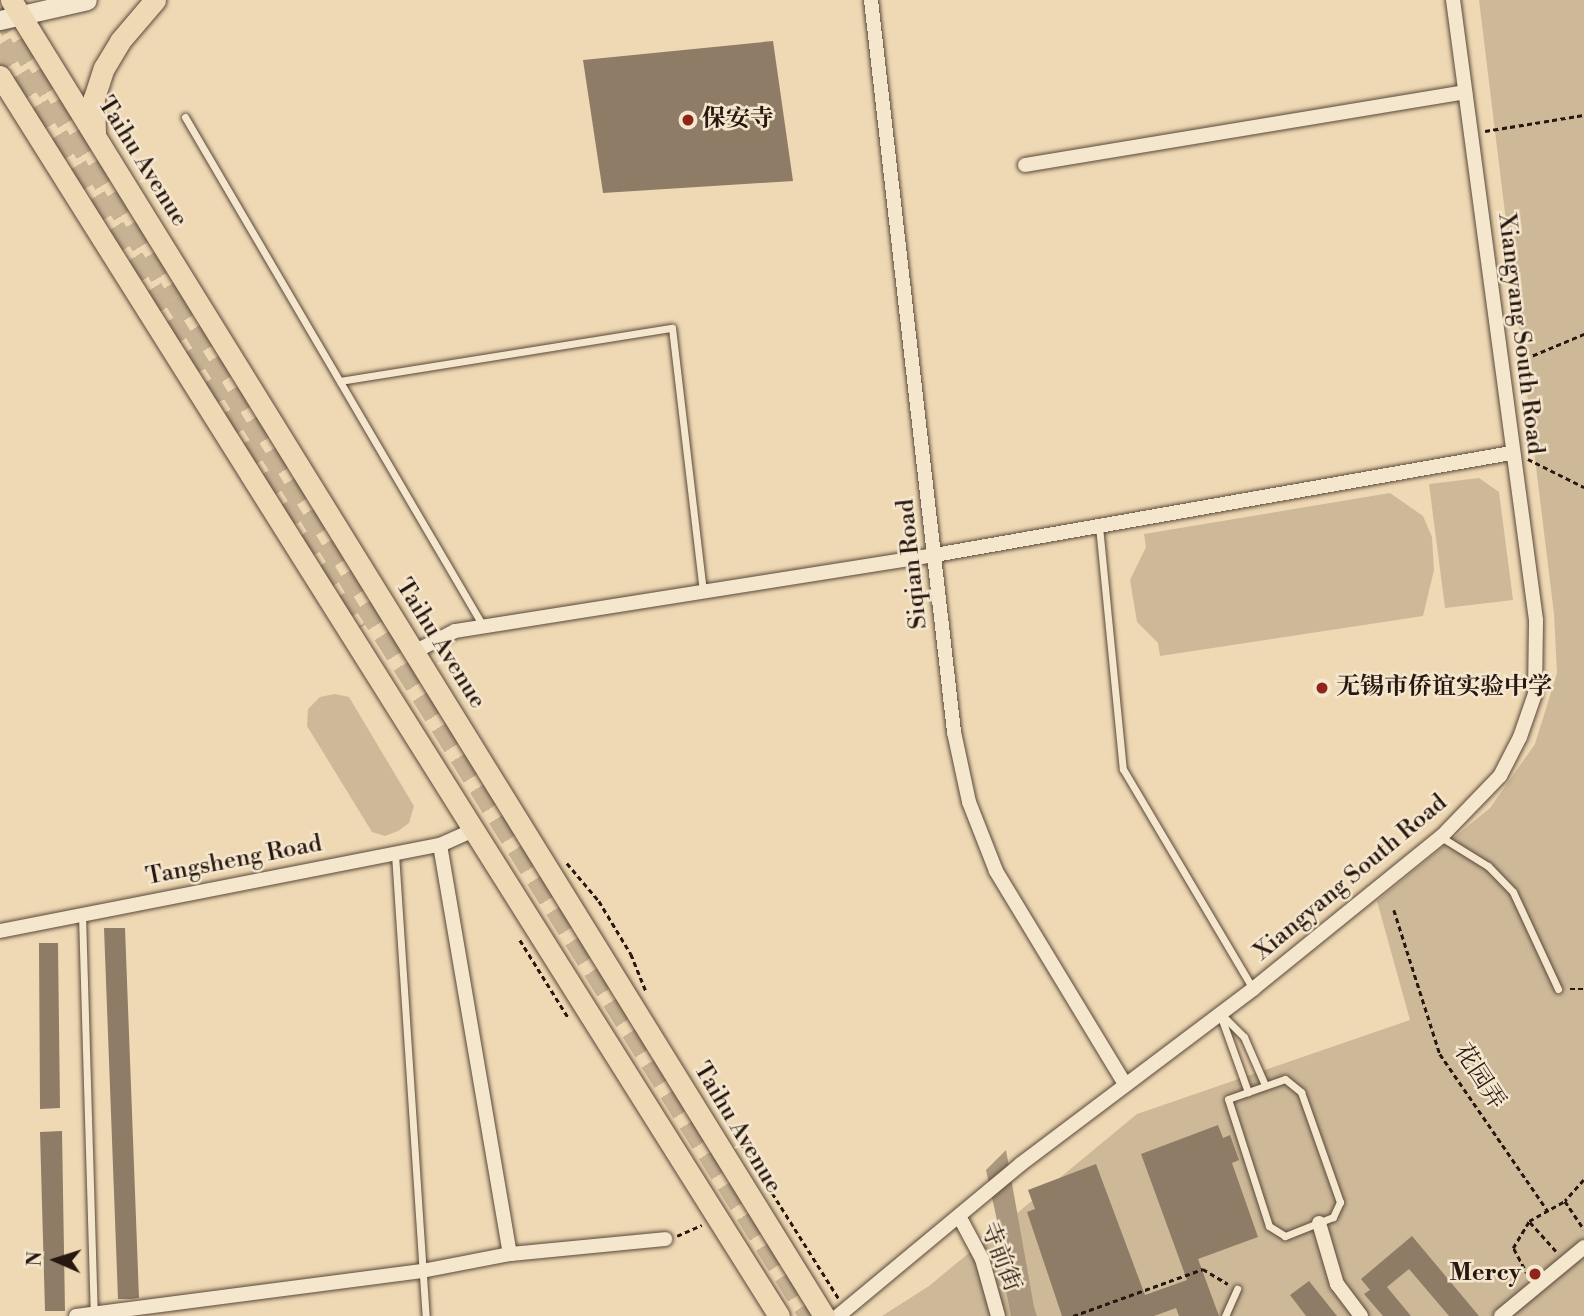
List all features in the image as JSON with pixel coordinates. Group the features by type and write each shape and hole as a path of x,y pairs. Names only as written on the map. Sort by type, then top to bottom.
{"main road":[{"path":"10,11 86,0"},
{"path":"95,135 94,98 104,68 120,41 155,0"},
{"name":"Taihu Avenue","path":"10,11 95,135 824,1316"},
{"path":"0,77 779,1316"}],"street":[{"name":"Siqian Road","path":"871,0 954,733 968,802 996,871 1124,1082"},
{"name":"Xiangyang South Road","path":"838,1316 1124,1082 1253,989 1441,837 1500,776 1520,737 1535,694 1536,620 1511,453 1453,0"},
{"path":"1026,165 1465,92"},
{"path":"414,652 455,631 934,555 1511,453"},
{"name":"Tangsheng Road","path":"0,931 440,845 474,830"},
{"path":"440,845 510,1254"},
{"name":"寺前街","path":"964,1212 982,1259 998,1316"},
{"path":"1319,1223 1337,1284 1361,1316"},
{"path":"76,1316 422,1271 510,1254 666,1238"},
{"path":"1501,1316 1534,1285 1584,1247"}],"lane":[{"path":"185,117 483,627"},
{"path":"340,381 672,328 703,592"},
{"path":"1098,524 1123,769 1253,989"},
{"path":"1441,837 1488,866 1513,892 1558,989"},
{"path":"395,854 426,1316"},
{"path":"82,914 94,1313"},
{"path":"1220,1013 1244,1037 1265,1085"},
{"path":"1220,1013 1248,1092"},
{"path":"1285,1079 1301,1092 1340,1202 1333,1217 1285,1236 1269,1226 1228,1099 1248,1092 1285,1079"},
{"path":"1225,1316 1237,1289"}],"path":[{"path":"1471,133 1584,115"},
{"path":"1501,369 1584,334"},
{"path":"1511,453 1584,487"},
{"name":"花园弄","path":"1394,910 1440,1054 1548,1210"},
{"path":"1558,989 1584,989"},
{"path":"1534,1285 1513,1248 1529,1221 1565,1201 1584,1180"},
{"path":"1565,1201 1584,1229"},
{"path":"1529,1221 1565,1262"},
{"path":"666,1238 702,1225"},
{"path":"1073,1316 1203,1269 1237,1289"}],"shaded area":[{"path":"1479,0 1584,0 1584,1316 882,1316 929,1286 1137,1114 1410,1020 1377,901 1490,808 1535,744 1557,673 1554,614"},
{"path":"1479,478 1499,492 1513,600 1445,608 1429,484"},
{"path":"1390,493 1423,516 1432,537 1434,570 1423,616 1160,656 1158,643 1137,622 1130,580 1146,547 1144,534"},
{"path":"335,694 349,697 414,806 409,823 398,831 385,836 372,832 307,726 308,709 320,697"},
{"path":"1006,1150 1037,1316 1011,1316 998,1248 1000,1234 986,1170"}],"building":[{"name":"保安寺","path":"773,41 793,181 603,193 583,60"},
{"path":"104,928 125,928 139,1298 131,1299 118,1299"},
{"path":"39,943 58,943 60,1108 40,1109"},
{"path":"1218,1125 1223,1138 1230,1135 1239,1160 1232,1163 1258,1237 1198,1259 1219,1316 1179,1316 1176,1308 1154,1316 1062,1316 1027,1212 1035,1209 1028,1190 1096,1164 1145,1295 1187,1280 1141,1154"},
{"path":"62,1131 65,1311 45,1311 40,1132"},
{"path":"1412,1236 1479,1316 1449,1316 1409,1269 1387,1287 1411,1316 1383,1316 1364,1294 1370,1290 1361,1279"},
{"path":"1309,1281 1337,1316 1306,1316 1290,1295"}],"tunnel":[{"path":"0,9 175,298 811,1316"},
{"path":"0,44 359,628"}],"place":[{"name":"保安寺","path":"688,120"},
{"name":"无锡市侨谊实验中学","path":"1322,688"},
{"name":"Mercy","path":"1535,1274"}]}
